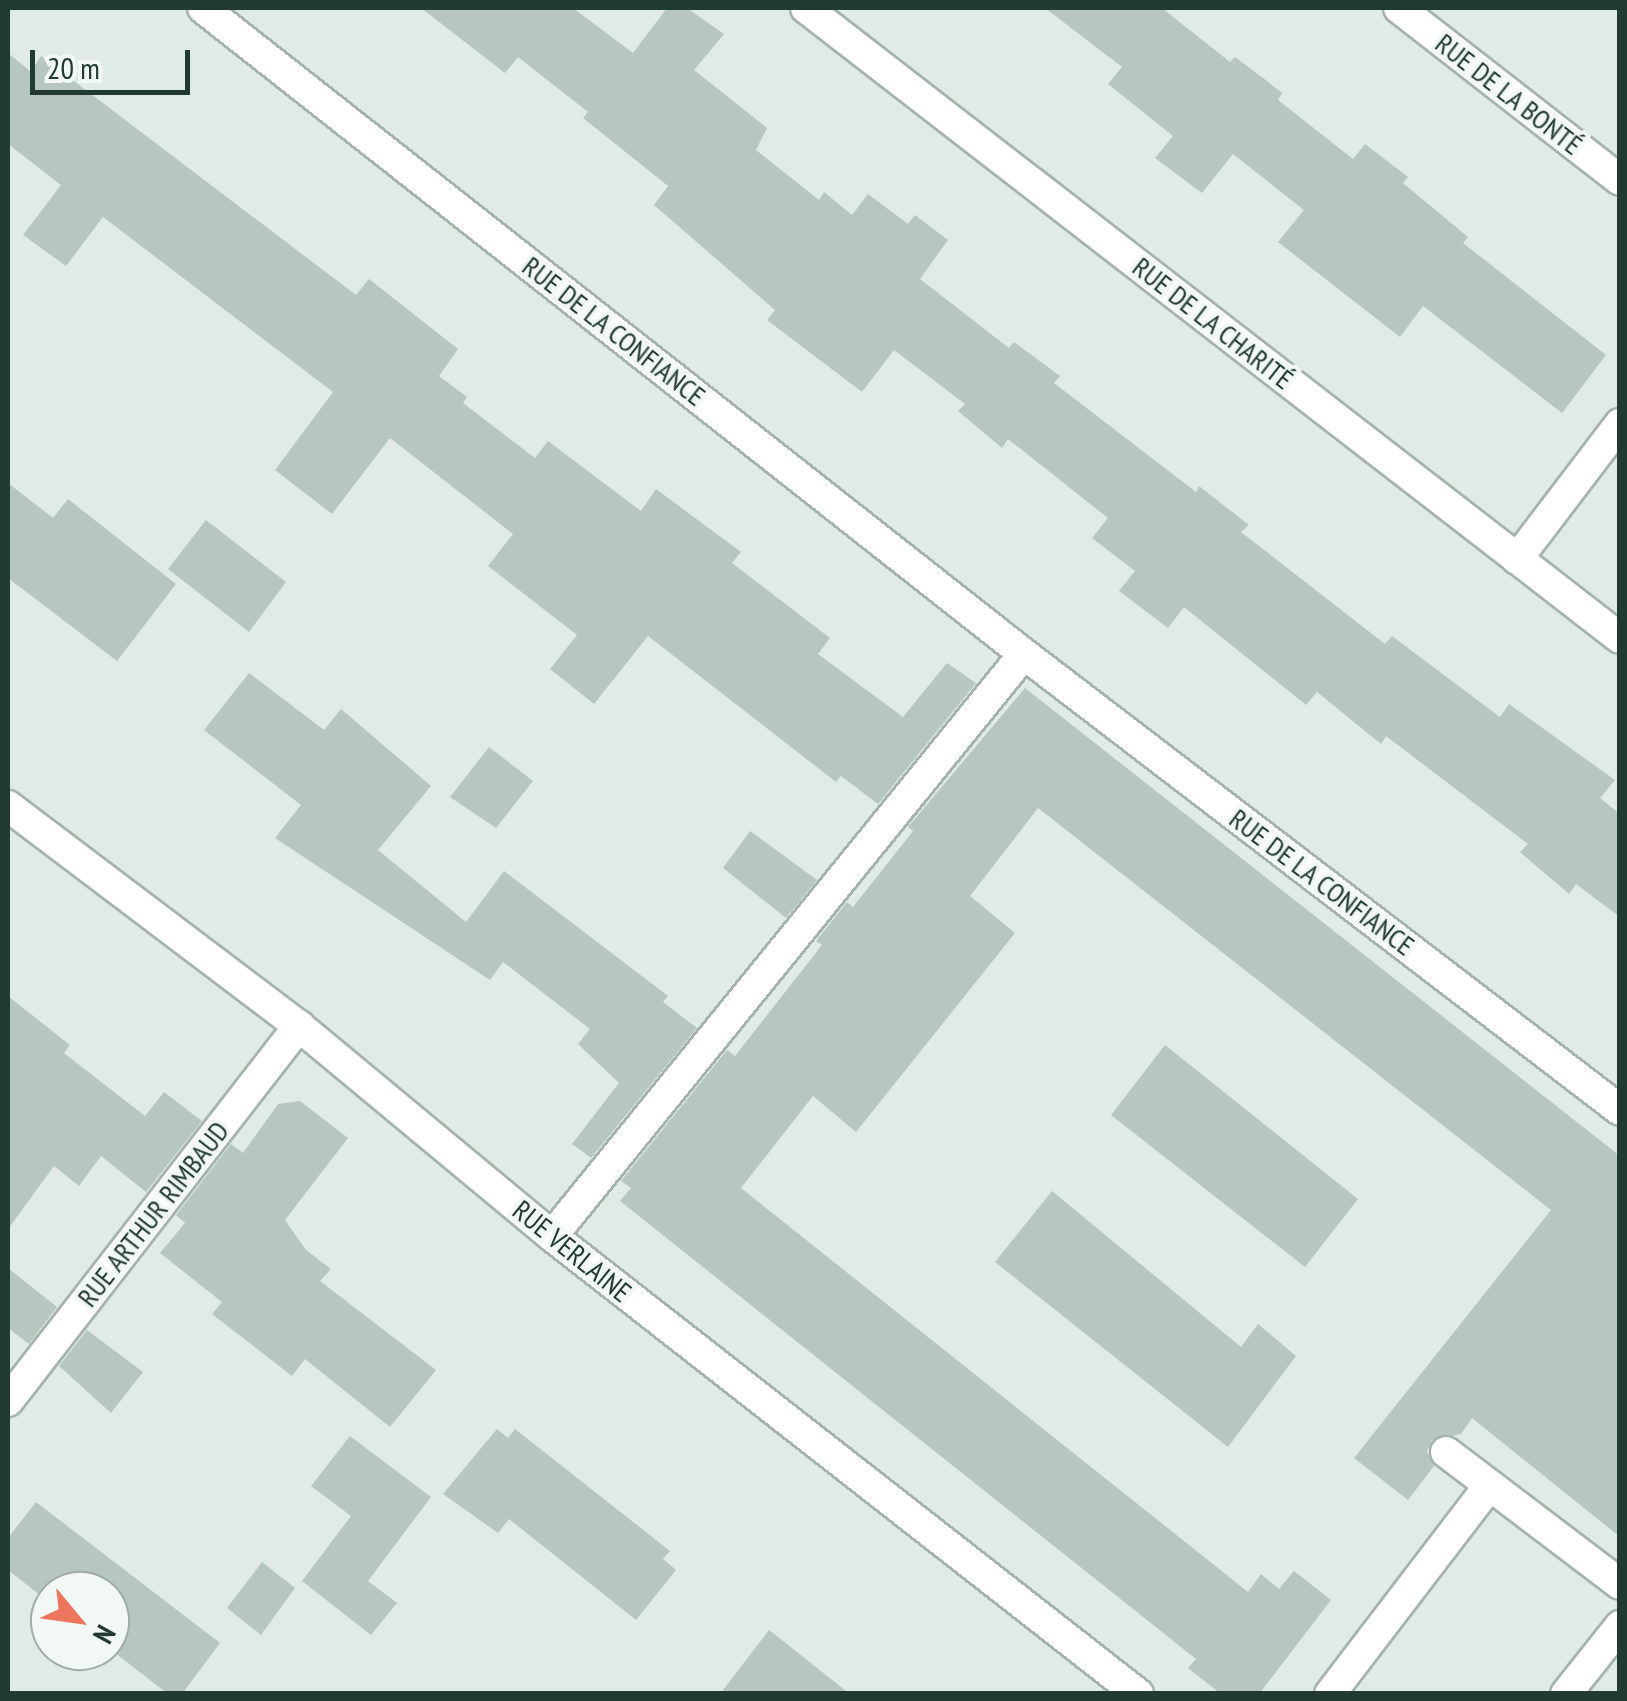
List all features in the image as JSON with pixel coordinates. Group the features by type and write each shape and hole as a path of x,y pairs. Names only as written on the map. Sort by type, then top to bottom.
{"street":[{"name":"RUE DE LA CONFIANCE","path":"204,8 1024,654 1620,1110"},
{"name":"RUE DE LA CHARITÉ","path":"806,8 1620,638"},
{"name":"RUE DE LA BONTÉ","path":"1399,8 1620,180"},
{"path":"1518,559 1620,424"},
{"path":"552,1236 1024,654"},
{"name":"RUE VERLAINE","path":"8,806 300,1026 552,1236 1138,1694"},
{"name":"RUE ARTHUR RIMBAUD","path":"8,1402 300,1026"},
{"path":"1446,1452 1620,1584"},
{"path":"1330,1694 1490,1485"},
{"path":"1566,1694 1620,1626"}],"building":[{"path":"421,8 573,8 633,53 667,8 687,8 724,34 694,70 767,128 756,150 819,200 824,192 852,215 868,194 908,224 915,215 948,240 920,279 1009,348 1014,342 1060,376 1054,383 1196,492 1199,486 1249,525 1241,532 1385,644 1392,636 1500,717 1509,704 1615,780 1600,798 1620,814 1620,917 1576,884 1569,894 1520,852 1528,844 1386,736 1381,744 1317,692 1306,705 1184,607 1168,628 1119,591 1135,571 1092,538 1108,518 1008,439 1002,448 958,411 965,404 894,350 862,392 767,320 775,310 654,205 668,186 583,118 588,112 518,57 505,73"},
{"path":"1045,8 1162,8 1230,62 1235,57 1267,81 1282,93 1278,100 1353,159 1365,144 1408,177 1403,183 1468,237 1463,243 1606,355 1562,413 1423,306 1400,337 1278,242 1304,210 1233,154 1202,193 1155,158 1173,136 1108,84 1122,67"},
{"path":"8,53 31,72 41,56 356,295 369,279 458,349 439,376 467,397 463,403 535,458 548,441 641,511 656,489 741,552 732,563 830,638 818,654 903,717 947,663 976,683 878,804 841,776 836,782 648,636 594,704 550,669 577,635 488,566 513,534 390,438 332,514 275,470 333,392 103,217 66,266 23,235 61,185 8,144"},
{"path":"8,483 53,518 68,499 176,584 117,661 8,578"},
{"path":"206,520 286,582 249,632 168,569"},
{"path":"249,673 324,730 341,709 431,786 378,850 466,922 504,871 668,996 663,1002 697,1028 591,1158 572,1144 619,1083 578,1044 590,1029 503,962 490,980 275,838 301,805 204,730"},
{"path":"1025,688 1620,1156 1620,1537 1472,1418 1461,1434 1432,1440 1427,1451 1434,1466 1408,1500 1354,1458 1551,1210 1038,808 970,896 1015,933 856,1132 813,1096 741,1188 1248,1592 1261,1574 1279,1589 1294,1571 1331,1600 1259,1694 1221,1694 1188,1668 1196,1659 620,1201 631,1188 621,1181 727,1050 735,1056 822,945 816,941 847,902 853,907 913,831 908,827"},
{"path":"489,747 533,781 496,828 450,797"},
{"path":"750,831 817,880 786,918 723,868"},
{"path":"8,996 70,1045 64,1053 145,1116 164,1092 202,1121 146,1192 101,1156 79,1186 54,1166 8,1229"},
{"path":"1165,1045 1358,1199 1305,1267 1111,1115"},
{"path":"300,1101 348,1138 285,1220 306,1250 331,1269 320,1281 436,1370 390,1427 305,1359 292,1376 212,1314 222,1302 160,1253 185,1223 176,1215 231,1144 243,1153 278,1104"},
{"path":"1052,1191 1241,1347 1258,1324 1296,1356 1228,1447 995,1262"},
{"path":"8,1268 57,1307 29,1344 8,1328"},
{"path":"87,1330 143,1372 111,1413 59,1366"},
{"path":"497,1429 508,1438 515,1429 670,1551 663,1559 676,1570 636,1620 509,1519 498,1533 443,1494"},
{"path":"350,1436 431,1497 368,1581 397,1603 371,1635 302,1581 351,1516 311,1486"},
{"path":"36,1502 126,1571 30,1571 30,1587 8,1570 8,1538"},
{"path":"262,1562 295,1588 261,1635 227,1608"},
{"path":"130,1574 220,1643 182,1694 168,1694 130,1665"},
{"path":"769,1630 850,1694 720,1694"}]}
